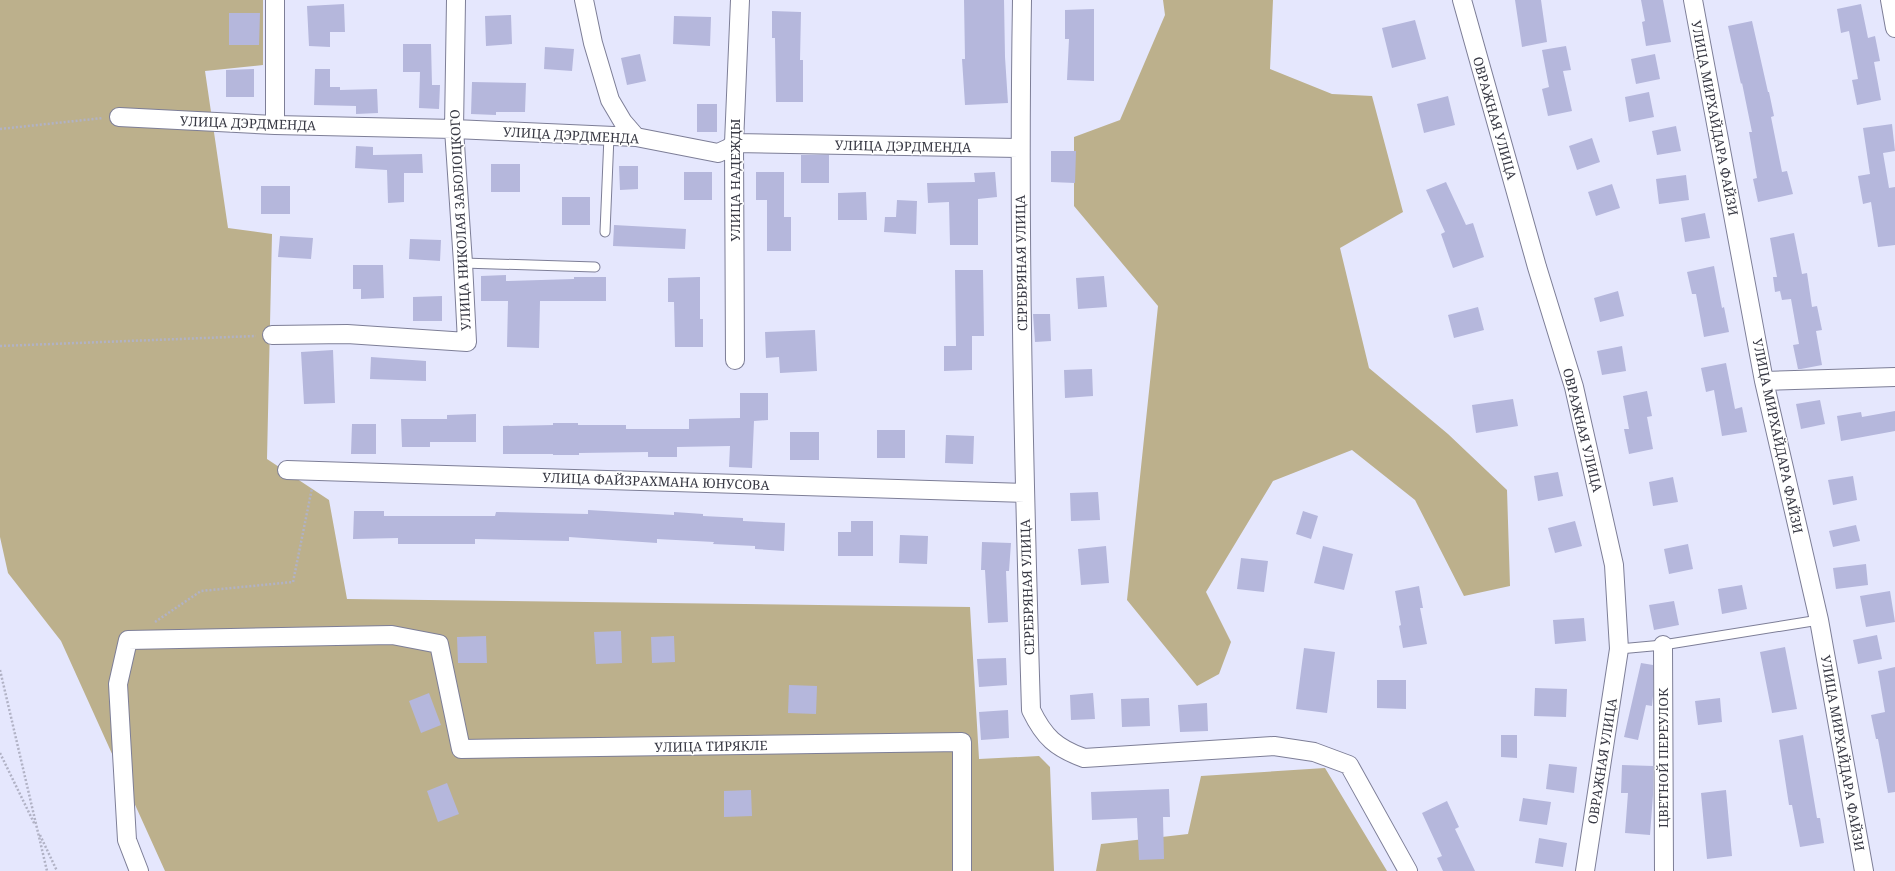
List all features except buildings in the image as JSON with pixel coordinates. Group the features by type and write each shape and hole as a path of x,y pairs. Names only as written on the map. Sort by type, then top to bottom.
{"street":[{"path":"275,0 275,125"},
{"name":"УЛИЦА НИКОЛАЯ ЗАБОЛОЦКОГО","path":"272,335 347,334 467,342 454,129 456,0"},
{"path":"584,0 593,43 610,100 623,122 636,137"},
{"name":"УЛИЦА НАДЕЖДЫ","path":"735,360 734,143 740,0"},
{"name":"СЕРЕБРЯНАЯ УЛИЦА","path":"1022,0 1019,148 1025,493 1031,710 1040,728 1052,740 1067,752 1084,758 1274,746 1314,752 1349,766 1408,871"},
{"name":"ОВРАЖНАЯ УЛИЦА","path":"1462,0 1537,267 1574,387 1614,565 1619,649 1585,871"},
{"name":"УЛИЦА МИРХАЙДАРА ФАЙЗИ","path":"1693,0 1764,381 1819,620 1864,871"},
{"path":"1890,0 1895,28"},
{"name":"УЛИЦА ДЭРДМЕНДА","path":"120,117 275,125 454,129 636,137 718,153 729,148 734,143 1019,148"},
{"path":"1764,381 1895,377"},
{"name":"УЛИЦА ФАЙЗРАХМАНА ЮНУСОВА","path":"287,470 1025,493"},
{"name":"УЛИЦА ТИРЯКЛЕ","path":"139,871 127,840 118,684 128,640 392,635 440,644 461,750 962,742 962,871"},
{"name":"ЦВЕТНОЙ ПЕРЕУЛОК","path":"1663,645 1664,871"}],"lane":[{"path":"605,232 609,136"},
{"path":"463,263 595,267"},
{"path":"1619,649 1663,645 1819,620"}],"path":[{"path":"0,129 120,117"},
{"path":"0,346 272,335"},
{"path":"154,622 200,591 293,582 316,471"},
{"path":"0,670 47,871"},
{"path":"0,753 57,871"}],"shaded area":[{"path":"0,0 263,0 263,65 205,71 228,228 272,234 267,459 329,500 347,599 970,607 979,759 1039,756 1050,767 1054,871 165,871 61,641 8,573 0,537"},
{"path":"1163,0 1273,0 1270,69 1332,94 1372,96 1403,212 1340,248 1369,368 1448,434 1507,490 1510,586 1464,596 1415,500 1352,450 1273,481 1206,592 1231,642 1219,674 1197,686 1127,600 1158,306 1074,206 1074,137 1120,120 1165,15"},
{"path":"1325,768 1387,871 1096,871 1101,844 1188,834 1201,776"}]}
